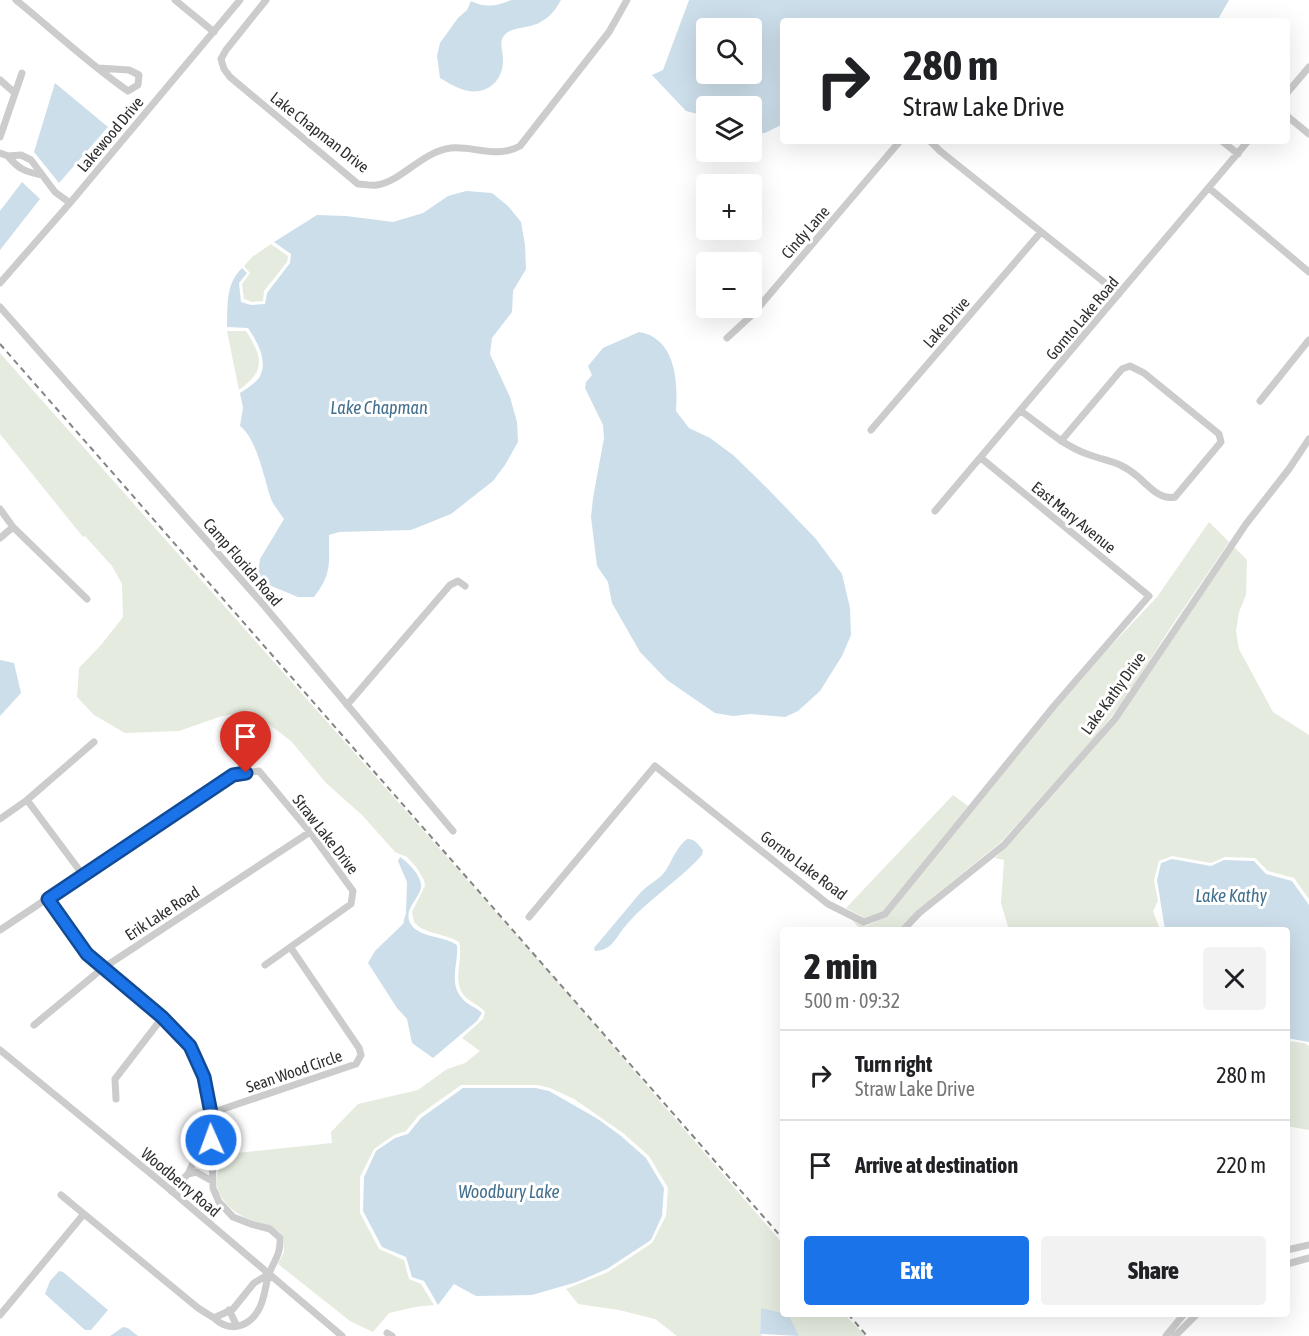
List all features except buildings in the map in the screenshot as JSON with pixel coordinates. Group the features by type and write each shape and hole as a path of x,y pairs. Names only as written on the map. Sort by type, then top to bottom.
{"street":[{"path":"16,0 98,68 128,91 138,85 139,75 129,70 98,68"},
{"path":"175,0 214,32"},
{"name":"Lakewood Drive","path":"0,283 240,0"},
{"name":"Lake Chapman Drive","path":"266,0 226,50 221,59 224,69 358,184 375,186 388,182 420,160 450,148 509,152 520,146 609,32 627,0"},
{"path":"1290,89 1309,67"},
{"path":"0,137 22,73"},
{"path":"0,80 15,93"},
{"path":"1290,118 1309,134"},
{"name":"Cindy Lane","path":"728,338 752,315 897,144"},
{"path":"933,144 1119,294"},
{"path":"1226,144 1238,154"},
{"name":"Gornto Lake Road","path":"935,511 1246,144"},
{"path":"0,153 8,156 21,155 31,160 56,192 70,203"},
{"path":"8,156 24,171 42,175"},
{"path":"1209,188 1309,272"},
{"name":"Lake Drive","path":"871,430 1041,232"},
{"name":"Camp Florida Road","path":"0,307 261,602 453,831"},
{"path":"1260,401 1309,340"},
{"path":"1021,411 1061,441 1086,454 1118,462 1161,496 1170,498 1175,497 1221,442 1219,434 1211,427 1144,372 1130,366 1122,369 1061,441"},
{"name":"Lake Kathy Drive","path":"906,927 919,913 1004,845 1115,719 1246,524 1309,439"},
{"name":"East Mary Avenue","path":"981,458 1149,596"},
{"path":"0,509 13,527 87,599"},
{"path":"0,538 13,527"},
{"path":"347,705 450,585 458,581 465,586"},
{"name":"Gornto Lake Road","path":"529,917 655,766 828,904 864,922 885,914 1054,706 1149,596"},
{"path":"0,819 27,800 94,742"},
{"name":"Straw Lake Drive","path":"0,930 233,775 259,771 310,832 353,891 351,904 265,965"},
{"path":"27,800 83,875"},
{"name":"Erik Lake Road","path":"34,1025 103,968 310,832"},
{"path":"48,899 87,954 162,1017 190,1046 204,1077 211,1113 212,1181 219,1202 234,1216 270,1229 280,1238 280,1251 269,1274 261,1305 253,1317 243,1324 232,1328 221,1324 198,1308 61,1195"},
{"name":"Sean Wood Circle","path":"211,1113 356,1064 361,1055 359,1047 291,948"},
{"path":"116,1099 115,1079 162,1017"},
{"name":"Woodberry Road","path":"1,1053 171,1191 342,1336"},
{"path":"171,1191 188,1174 211,1124"},
{"path":"188,1174 196,1172 212,1181"},
{"path":"0,1315 83,1215"},
{"path":"1290,1249 1309,1245"},
{"path":"1290,1263 1309,1258"},
{"path":"214,1318 233,1309 254,1283 269,1274"},
{"path":"229,1311 237,1326"},
{"path":"1166,1336 1182,1317"},
{"path":"1175,1336 1194,1317"}],"shaded area":[{"path":"271,244 288,256 287,262 264,291 263,301 252,302 244,299 242,284 250,273 244,266 252,257"},
{"path":"227,331 246,331 258,356 258,370 239,390"},
{"path":"0,353 548,971 780,1241 780,1312 761,1309 760,1334 763,1336 677,1336 655,1319 619,1310 578,1304 566,1289 608,1272 652,1243 666,1216 668,1188 649,1156 623,1133 574,1099 550,1088 537,1085 461,1085 419,1115 406,1131 394,1135 374,1149 360,1177 360,1213 379,1249 404,1260 409,1279 421,1284 434,1305 389,1313 373,1332 350,1321 278,1264 284,1252 284,1238 277,1230 244,1217 226,1203 218,1190 217,1176 227,1154 332,1143 331,1132 358,1104 418,1090 447,1069 465,1063 480,1051 462,1038 483,1019 485,1012 465,997 460,988 458,982 459,942 429,932 414,922 412,912 425,886 417,868 407,857 395,852 362,815 326,783 291,741 250,710 219,717 179,731 125,733 94,715 77,697 79,668 123,617 122,584 112,566 85,536 83,537 0,434"},
{"path":"1209,522 1229,542 1123,702 1095,737 1001,842 917,910 901,927 858,927 853,921 866,926 888,916 1057,708 1157,597"},
{"path":"1234,547 1247,560 1246,595 1239,612 1236,631 1239,649 1273,712 1309,735 1309,899 1294,878 1268,871 1255,858 1225,857 1211,863 1172,856 1159,861 1154,880 1158,901 1153,911 1159,927 1008,927 1001,903 1004,860 995,858 1118,721"},
{"path":"953,795 968,806 883,911 865,918 846,908"},
{"path":"1290,1041 1309,1046 1309,1130 1290,1127"},
{"path":"788,1317 847,1317 866,1336 799,1336"}],"water":[{"path":"511,0 561,0 555,10 542,21 532,26 512,30 504,35 501,42 502,70 490,87 469,91 455,87 440,78 437,56 440,43 458,18 467,10 471,1 481,5 491,5"},
{"path":"689,0 1229,0 1219,18 780,18 780,126 762,133 762,96 696,96 696,114 686,111 652,75 663,70"},
{"path":"55,83 108,127 59,183 34,152"},
{"path":"22,182 40,199 0,250 0,211"},
{"name":"Lake Chapman","path":"466,191 492,193 508,206 521,222 526,269 513,291 512,312 492,338 490,354 510,397 517,422 518,442 493,481 451,514 411,530 339,532 329,535 327,575 314,597 298,597 264,583 258,574 260,559 284,519 271,499 251,440 240,426 243,408 240,393 259,378 263,365 258,345 248,328 227,327 228,296 233,281 242,268 247,273 239,283 241,302 251,305 265,304 267,293 290,263 291,254 274,242 317,215 393,222 423,213 448,196"},
{"path":"639,332 661,343 667,352 675,375 676,411 689,428 710,438 733,455 816,539 842,574 850,608 851,635 842,656 820,691 798,711 785,717 751,714 733,716 715,713 667,680 640,652 612,603 608,582 597,566 591,517 604,438 603,425 585,388 586,382 592,375 588,366 603,348"},
{"path":"0,660 14,663 21,693 0,716"},
{"path":"687,839 698,844 703,850 702,855 642,909 612,944 605,949 595,951 594,948 641,892 661,876 678,848"},
{"path":"400,857 414,870 421,884 419,893 409,911 409,922 418,931 457,945 455,979 458,992 466,1002 482,1013 477,1021 433,1058 412,1043 407,1019 397,1008 368,963 375,951 403,924 406,913 407,882 398,861"},
{"name":"Lake Kathy","path":"1172,859 1211,866 1224,860 1254,861 1266,874 1292,881 1309,905 1309,1042 1290,1039 1290,927 1165,927 1157,880 1161,863"},
{"name":"Woodbury Lake","path":"463,1088 536,1088 549,1091 598,1119 621,1136 646,1158 664,1188 662,1216 651,1240 607,1269 577,1282 532,1295 476,1296 454,1284 438,1305 424,1281 412,1277 406,1257 382,1247 363,1211 364,1177 376,1151 395,1138 408,1134 421,1118"},
{"path":"59,1271 108,1310 91,1330 85,1330 45,1294 50,1281"},
{"path":"761,1308 780,1312 780,1317 790,1317 799,1336 760,1334"},
{"path":"123,1327 128,1328 138,1336 110,1336"}],"railway":[{"path":"0,344 780,1236"},
{"path":"851,1317 867,1336"}],"route":[{"path":"211,1140 211,1113 204,1077 190,1046 162,1017 87,954 48,899 233,775 246,773"}]}
